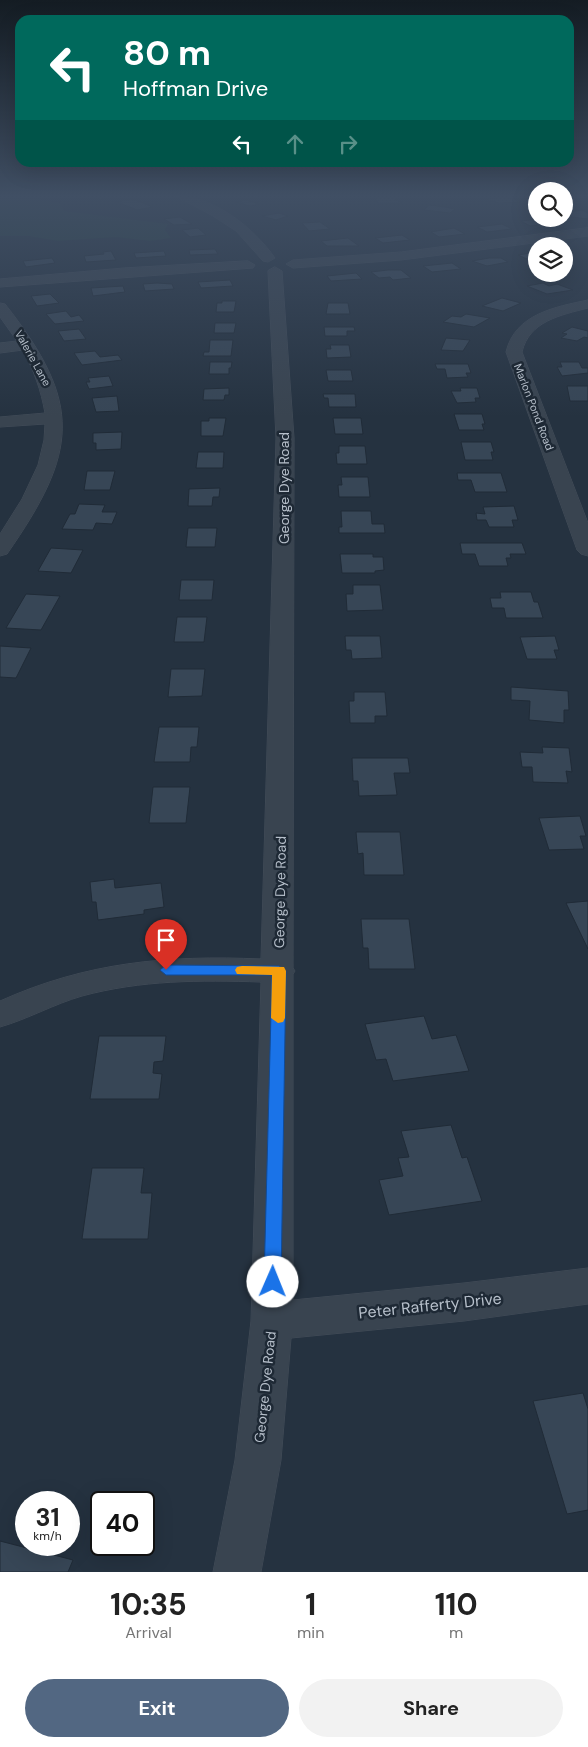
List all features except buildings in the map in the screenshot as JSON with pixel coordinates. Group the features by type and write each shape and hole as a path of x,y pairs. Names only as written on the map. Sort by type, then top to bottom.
{"street":[{"path":"0,283 171,269"},
{"name":"George Dye Road","path":"237,1572 258,1460 272,1321 286,438 279,269"},
{"name":"Marlon Pond Road","path":"588,304 560,311 532,323 518,337 514,344 516,362 578,498 588,550"},
{"name":"Valerie Lane","path":"0,307 28,345 50,386 54,418 53,438 47,463 36,491 0,550"},
{"path":"0,348 28,345"},
{"path":"0,422 54,418"},
{"path":"0,1015 30,1001 74,986 120,975 166,970 279,971"},
{"name":"Peter Rafferty Drive","path":"272,1321 464,1302 588,1286"}],"slow traffic":[{"path":"242,970 279,971 278,1018"}],"route":[{"path":"166,970 279,971 273,1282"}]}
